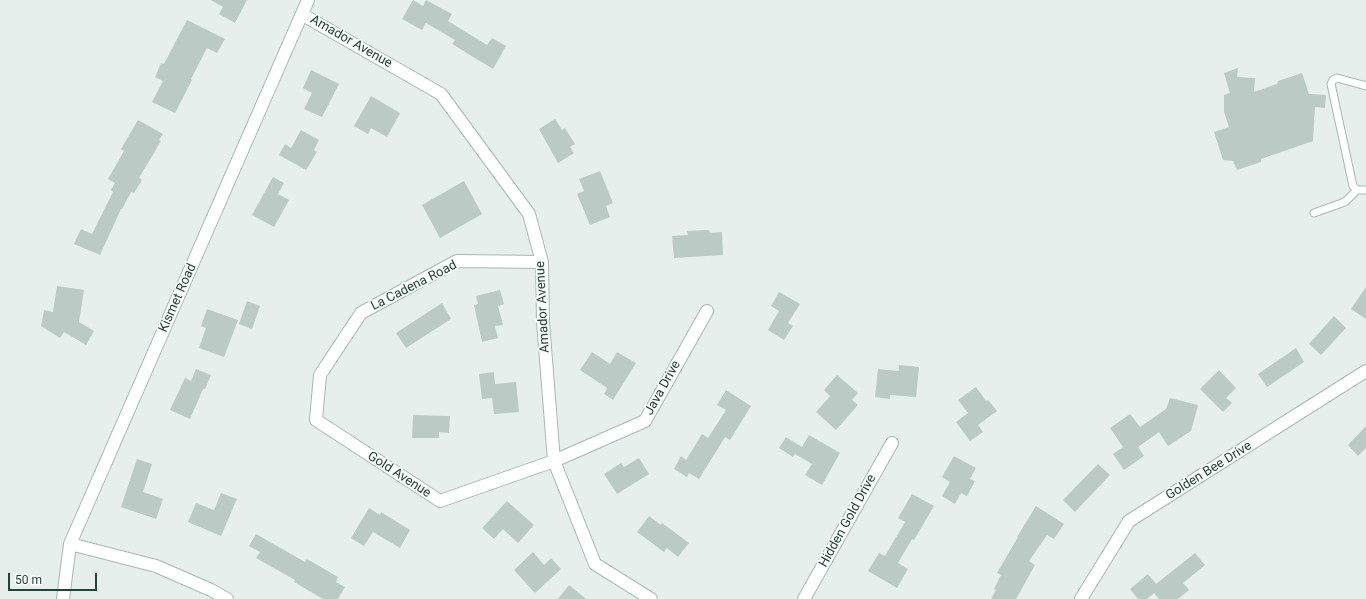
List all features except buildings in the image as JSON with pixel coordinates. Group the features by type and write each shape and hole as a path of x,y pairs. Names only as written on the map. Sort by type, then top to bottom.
{"street":[{"name":"Kismet Road","path":"63,599 70,544 303,15 308,0"},
{"name":"Amador Avenue","path":"303,15 441,94 529,214 542,262 543,322 554,461 595,564 651,599"},
{"name":"La Cadena Road","path":"320,375 361,313 456,262 542,262"},
{"name":"Java Drive","path":"554,461 645,421 707,311"},
{"name":"Golden Bee Drive","path":"1081,599 1129,522 1366,371"},
{"name":"Gold Avenue","path":"320,375 316,420 440,501 554,461"},
{"name":"Hidden Gold Drive","path":"804,599 892,443"},
{"path":"70,544 156,566 211,590 226,599"}],"lane":[{"path":"1357,190 1354,186 1331,84 1333,80 1337,78 1366,86"},
{"path":"1314,213 1346,201 1357,190 1366,190"}]}
